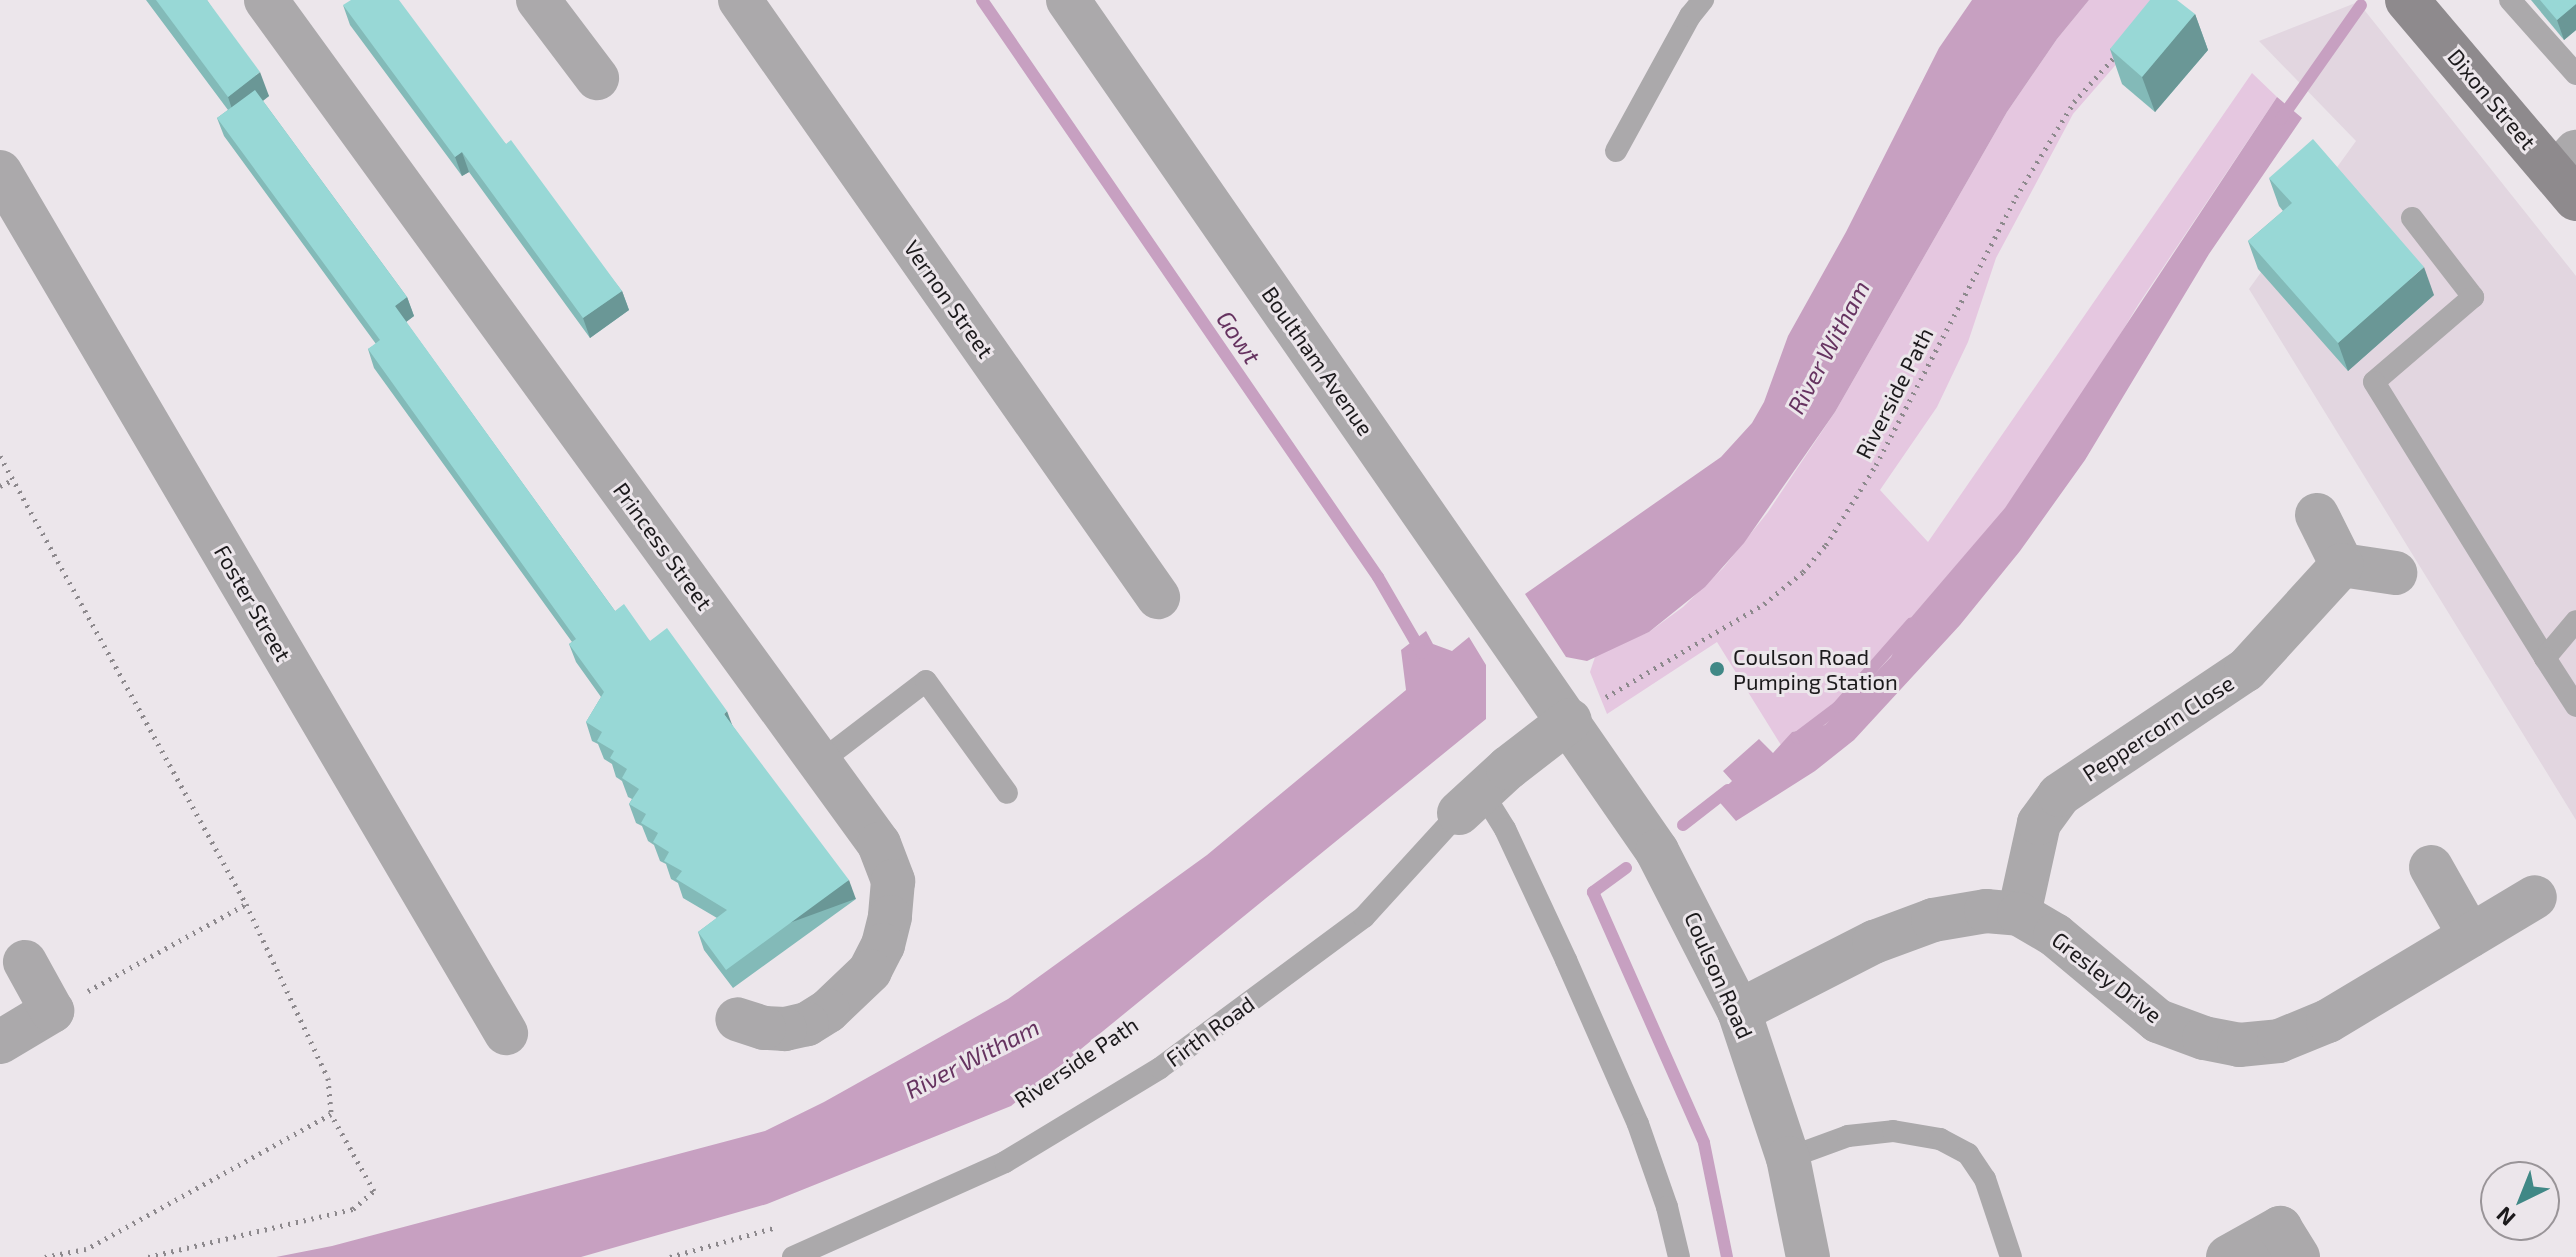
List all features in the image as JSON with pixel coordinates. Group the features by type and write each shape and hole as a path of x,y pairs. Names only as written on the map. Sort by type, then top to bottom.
{"street":[{"path":"538,0 597,78"},
{"name":"Vernon Street","path":"740,0 1158,597"},
{"name":"Boultham Avenue","path":"1068,0 1570,720"},
{"name":"Dixon Street","path":"2407,0 2569,175"},
{"name":"Princess Street","path":"280,5 879,844 893,881 890,917 883,945 870,971 852,992 807,1024 774,1029 737,1019"},
{"name":"Foster Street","path":"0,172 506,1033"},
{"path":"2317,515 2342,565 2395,573"},
{"name":"Peppercorn Close","path":"2019,914 2039,823 2059,795 2246,670 2342,565"},
{"name":"Firth Road","path":"1470,803 1570,720"},
{"name":"Coulson Road","path":"1570,720 1657,851 1739,1011 1788,1158 1808,1257"},
{"path":"2431,867 2470,936"},
{"name":"Gresley Drive","path":"2019,914 2088,959 2158,1021 2204,1038 2239,1045 2279,1041 2328,1021 2535,897"},
{"path":"1739,1011 1874,942 1933,920 1986,911 2019,914"},
{"path":"0,1042 52,1011 25,962"},
{"path":"2228,1257 2280,1228 2298,1257"}],"lane":[{"path":"1616,151 1690,16 1703,0"},
{"path":"2510,0 2576,74"},
{"path":"2412,218 2473,297 2374,382 2576,706"},
{"path":"2545,658 2576,621"},
{"path":"820,762 926,681 1007,793"},
{"path":"1470,803 1517,855 1638,1124 1667,1207 1679,1257"},
{"name":"Firth Road","path":"793,1257 1005,1162 1160,1068 1364,917 1470,803"},
{"path":"1788,1158 1848,1136 1893,1131 1940,1139 1968,1154 1985,1179 2011,1257"}],"path":[{"name":"Riverside Path","path":"1570,720 1690,644 1764,604 1803,572 1826,545 1876,465 2016,197 2074,102 2125,45"},
{"path":"0,456 246,904 328,1078 331,1114 374,1191 353,1209 148,1257"},
{"path":"0,486 14,480"},
{"path":"52,1011 246,904"},
{"path":"45,1257 86,1249 331,1114"},
{"path":"670,1257 779,1226"},
{"path":"704,1247 708,1257"},
{"path":"86,1249 93,1257"}],"shaded area":[{"path":"2089,0 2172,0 2073,114 1996,258 1968,342 1937,407 1880,490 1928,542 2252,73 2277,97 2138,305 2091,383 2005,509 1908,621 1891,657 1825,725 1792,732 1781,745 1717,642 1607,714 1590,672 1596,654 1649,632 1683,607 1723,568 1768,512 1835,412 2007,112 2057,39"},
{"path":"2358,2 2576,276 2576,820 2249,289 2356,141 2259,41"}],"water":[{"name":"River Witham","path":"1972,0 2089,0 2057,39 2007,112 1835,412 1744,543 1705,587 1649,632 1587,661 1566,657 1525,594 1721,457 1752,423 1764,402 1788,336 1846,232 1939,48"},
{"path":"2277,97 2302,118 2209,254 2085,460 2020,551 1960,625 1854,740 1815,771 1736,821 1715,797 1732,781 1723,771 1759,739 1773,753 1792,732 1825,725 1891,657 1908,621 2005,508"},
{"name":"River Witham","path":"1426,631 1433,644 1452,651 1469,637 1486,665 1486,719 1011,1106 767,1204 581,1257 276,1257 332,1246 765,1131 824,1102 1008,999 1207,855 1406,690 1401,650"}],"building":[{"path":"156,0 207,0 260,72 228,97"},
{"path":"351,0 399,0 506,144 511,140 622,291 583,318 462,152 455,157 343,5"},
{"path":"2150,0 2177,0 2195,14 2142,77 2110,49"},
{"path":"2540,0 2576,0 2576,4 2557,20"},
{"path":"255,90 407,297 395,306 615,611 624,604 650,641 667,628 727,711 724,714 849,880 726,970 698,932 727,910 676,879 682,871 664,861 669,852 653,842 658,833 641,823 646,814 629,804 639,789 622,778 627,769 610,758 614,751 597,741 602,732 586,722 604,692 569,644 576,639 368,349 380,340 217,118"},
{"path":"2313,139 2424,267 2338,343 2248,241 2292,203 2269,178"}],"waterway":[{"name":"Gowt","path":"982,0 1378,577 1422,653"},
{"path":"2281,119 2361,5"},
{"path":"1797,738 1838,707 1911,624"},
{"path":"1683,825 1728,790"},
{"path":"1626,868 1593,892 1704,1143 1727,1257"}],"place":[{"name":"Coulson Road Pumping Station","path":"1717,669"}]}
